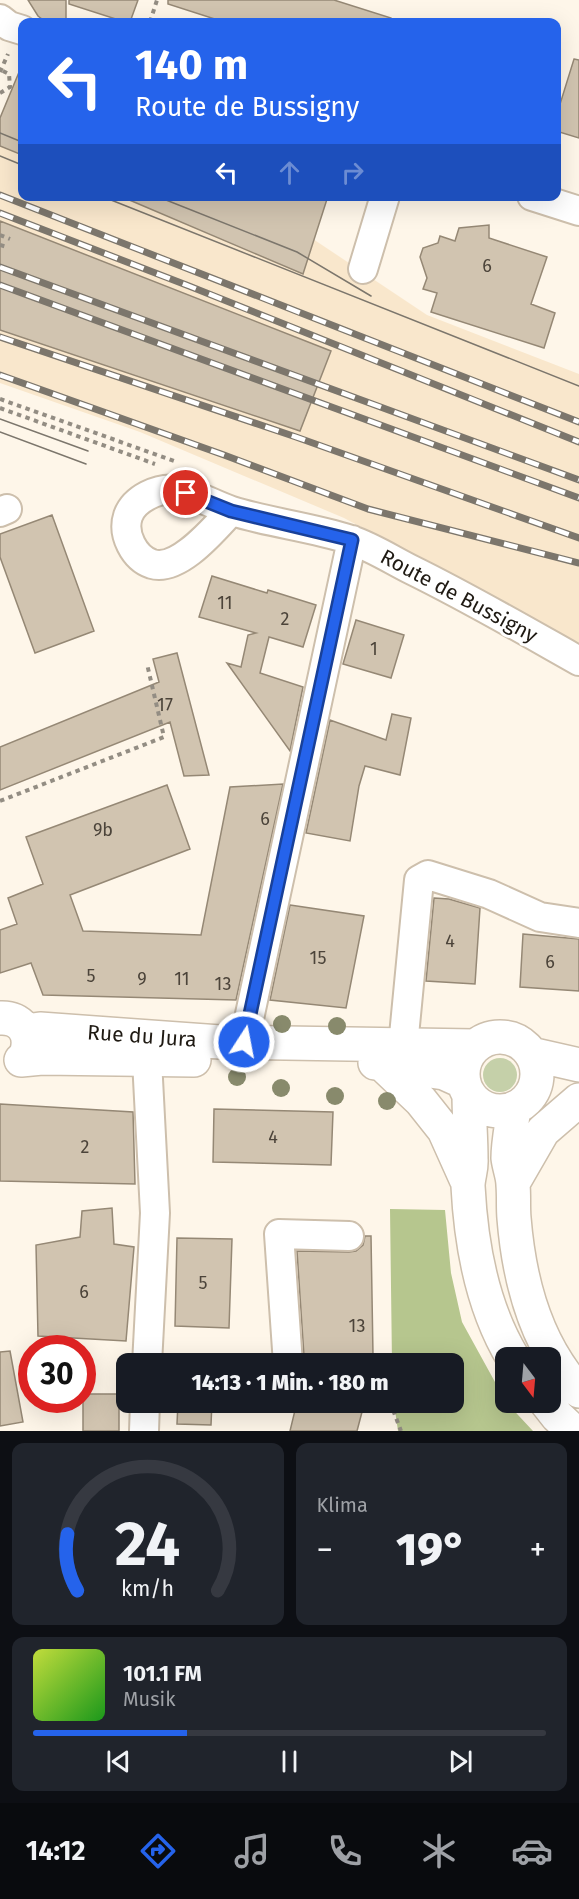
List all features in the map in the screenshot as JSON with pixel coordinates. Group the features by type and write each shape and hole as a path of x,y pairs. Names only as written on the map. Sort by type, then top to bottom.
{"main road":[{"name":"Rue du Jura","path":"12,1044 40,1029 244,1042 393,1055 444,1073 466,1088"},
{"path":"506,1347 483,1290 474,1242 468,1183 472,1161 465,1062 475,1046 488,1039 500,1037 512,1039 523,1045 531,1054 536,1065 537,1078 533,1090 520,1104 508,1157 513,1183 513,1215 517,1249 524,1284 536,1323 550,1352 568,1380 579,1391"},
{"name":"Rue du Jura","path":"12,1044 42,1058 147,1060 393,1055 475,1046"},
{"path":"531,1054 579,1065"},
{"path":"393,1055 421,1101 444,1130 468,1183"},
{"path":"466,1088 476,1102 494,1111 504,1111 520,1104 579,1095"},
{"path":"513,1183 543,1131 579,1100"},
{"path":"555,1413 573,1431"}],"street":[{"path":"0,19 9,26 16,41"},
{"path":"363,269 383,201"},
{"path":"548,201 579,211"},
{"name":"Route de Bussigny","path":"231,511 352,540 471,600 579,661"},
{"path":"244,1042 352,540"},
{"path":"393,1055 419,880 428,875 489,894 540,917 579,923"},
{"path":"147,1060 151,1094 155,1214 148,1353"},
{"path":"287,1353 279,1234 349,1236"},
{"path":"144,1431 145,1413"}],"path":[{"path":"151,18 156,0"},
{"path":"0,93 10,87 9,74 1,71 16,41"},
{"path":"0,235 10,239"},
{"path":"0,245 7,247"},
{"path":"0,408 165,467"},
{"path":"0,801 164,737 147,664"},
{"path":"394,1413 401,1431"}],"shaded area":[{"path":"18,90 18,201 250,201 277,215 427,315 579,374 579,644 344,518 140,432 0,383 0,123"}],"green space":[{"path":"500,1058 512,1063 517,1075 512,1087 500,1092 488,1087 483,1075 488,1063"},
{"path":"390,1209 445,1210 451,1273 462,1322 495,1382 495,1413 516,1413 533,1431 398,1431 395,1413 464,1413 464,1353 392,1353"}],"building":[{"path":"28,0 66,0 66,18 41,18"},
{"path":"69,0 138,0 131,18 113,18 69,4"},
{"path":"168,0 334,0 391,18 212,18 168,4"},
{"path":"574,59 579,60 579,138 561,133 561,101"},
{"path":"18,75 18,153 0,146 0,118"},
{"path":"132,201 326,201 303,274"},
{"path":"0,221 331,351 300,431 0,330"},
{"path":"489,225 489,238 547,257 531,304 555,313 544,348 431,312 437,293 423,289 427,278 420,257 423,248 438,243 440,236 455,241 459,228"},
{"path":"52,515 94,631 35,653 0,557 0,534"},
{"path":"212,576 316,605 303,647 269,637 260,673 303,687 290,751 227,663 241,667 248,635 256,633 199,617"},
{"path":"356,620 404,635 391,678 343,664"},
{"path":"177,653 209,775 184,776 170,722 0,790 0,747 159,682 153,659"},
{"path":"392,714 411,718 400,775 365,766 359,786 350,841 306,833 330,720 386,740"},
{"path":"283,784 236,1000 43,995 31,963 0,973 0,930 17,924 8,898 43,884 26,837 167,785 190,849 70,895 83,931 201,935 230,787"},
{"path":"434,898 449,899 480,908 475,984 426,981"},
{"path":"290,905 364,916 346,1008 270,1000"},
{"path":"523,934 579,939 579,991 520,987"},
{"path":"0,1104 133,1112 135,1184 0,1181"},
{"path":"214,1109 333,1112 331,1165 213,1162"},
{"path":"112,1208 114,1244 134,1247 126,1341 96,1339 96,1335 38,1335 36,1245 80,1237 82,1211"},
{"path":"365,1236 371,1236 373,1353 304,1353 297,1251 349,1252 356,1251 363,1245"},
{"path":"177,1238 232,1239 229,1328 175,1326"},
{"path":"10,1351 18,1395 18,1413 21,1413 23,1422 0,1426 0,1352"},
{"path":"96,1394 116,1394 119,1431 83,1431 83,1413 96,1413"},
{"path":"178,1413 212,1413 211,1425 177,1424"},
{"path":"294,1413 362,1413 357,1431 290,1431"}],"tram line":[{"path":"0,133 18,140"},
{"path":"0,156 18,163"},
{"path":"114,201 579,386"},
{"path":"169,201 297,252 371,296"},
{"path":"0,419 88,451"},
{"path":"0,432 86,464"}],"railway":[{"path":"0,195 579,422"},
{"path":"0,213 579,442"},
{"path":"0,267 579,480"},
{"path":"0,285 579,498"},
{"path":"0,337 296,437 579,538"},
{"path":"0,375 368,509 579,563"}],"route":[{"path":"186,493 231,511 352,540 244,1042"}]}
